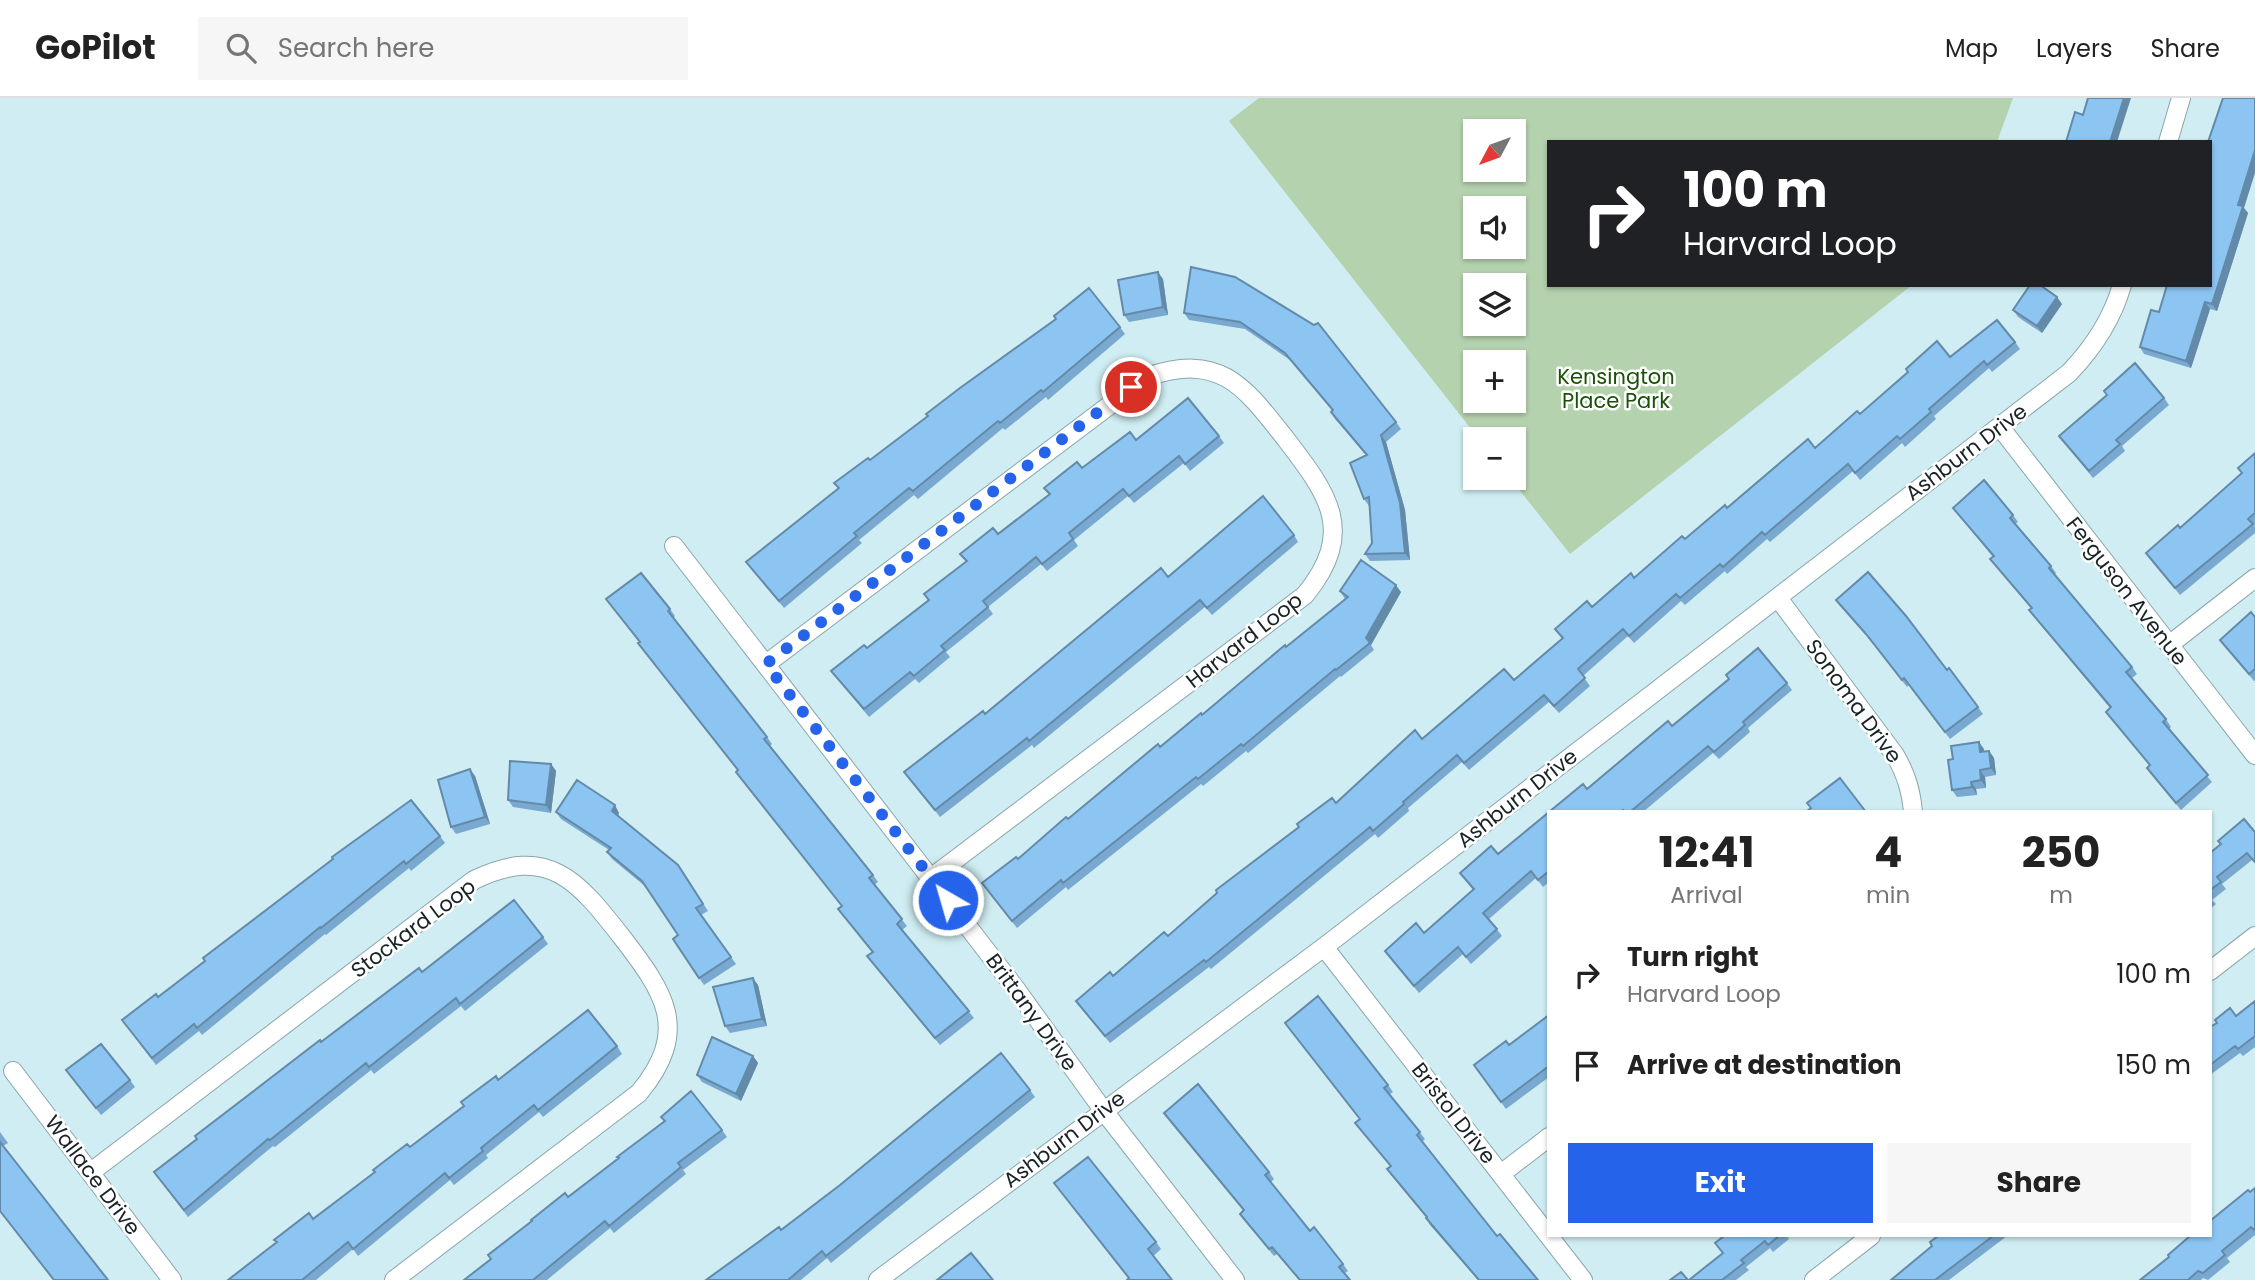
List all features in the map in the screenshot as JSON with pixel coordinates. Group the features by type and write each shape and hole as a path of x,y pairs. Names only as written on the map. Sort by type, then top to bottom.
{"street":[{"path":"2169,140 2181,98"},
{"name":"Ashburn Drive","path":"879,1280 1324,947 2070,373 2089,353 2106,327 2121,287"},
{"name":"Harvard Loop","path":"766,664 1147,377 1167,370 1189,368 1212,372 1233,381 1251,394 1324,492 1331,511 1332,533 1329,556 1319,578 1305,595 931,878"},
{"name":"Ferguson Avenue","path":"2000,427 2255,755"},
{"name":"Brittany Drive","path":"674,546 1016,989 1103,1110 1235,1280"},
{"path":"2169,645 2255,578"},
{"name":"Sonoma Drive","path":"1778,598 1895,755 1905,771 1912,792 1913,810"},
{"name":"Stockard Loop","path":"91,1172 474,880 512,867 534,867 555,872 589,895 654,981 666,1011 667,1035 662,1056 654,1075 639,1094 394,1280"},
{"path":"2212,969 2255,936"},
{"name":"Bristol Drive","path":"1324,947 1547,1233"},
{"name":"Wallace Drive","path":"13,1071 172,1280"},
{"path":"1502,1174 1547,1139"},
{"name":"Bristol Drive","path":"1550,1237 1583,1280"},
{"path":"1814,1280 1870,1237"}],"green space":[{"name":"Kensington Place Park","path":"1259,98 2013,98 1998,140 1547,140 1547,287 1909,287 1570,554 1519,490 1526,490 1526,427 1470,427 1229,121"}],"building":[{"path":"2088,98 2124,98 2111,140 2067,140 2075,112 2083,115"},
{"path":"2223,98 2255,98 2255,150 2238,205 2243,206 2212,304 2205,302 2186,361 2140,347 2151,310 2159,312 2166,287 2212,287 2212,140 2209,140"},
{"path":"1191,267 1235,277 1314,325 1318,323 1396,422 1381,435 1400,503 1405,553 1365,554 1372,543 1369,497 1364,499 1350,463 1367,455 1285,353 1240,322 1184,313"},
{"path":"1158,272 1163,307 1124,315 1118,280"},
{"path":"2029,287 2043,287 2057,297 2037,326 2013,310"},
{"path":"1089,288 1120,327 1043,392 1041,390 1000,423 998,421 913,491 909,488 854,533 857,536 779,601 746,562 839,488 834,483 868,458 870,460 960,388 1056,319 1054,316"},
{"path":"1997,320 2015,342 1987,365 1984,361 1929,409 1931,412 1900,439 1897,436 1855,473 1848,464 1765,535 1762,532 1723,567 1720,564 1680,598 1676,594 1629,636 1623,629 1578,669 1585,678 1554,706 1544,695 1464,763 1457,755 1373,831 1370,827 1206,962 1204,960 1105,1036 1076,1001 1110,972 1113,976 1164,932 1168,936 1217,893 1216,890 1299,827 1297,824 1332,798 1336,803 1415,730 1422,739 1504,669 1514,680 1563,638 1555,629 1587,601 1592,607 1631,573 1634,578 1682,536 1685,539 1725,505 1727,508 1808,439 1815,448 1857,411 1860,414 1908,372 1906,369 1937,341 1950,357"},
{"path":"2135,363 2164,398 2116,440 2120,444 2089,471 2059,436 2107,395 2104,391"},
{"path":"1188,398 1219,436 1185,464 1179,456 1129,496 1123,489 1069,533 1073,539 1042,564 1036,557 983,601 988,607 941,646 945,650 914,676 910,672 864,709 831,671 864,645 867,648 929,600 924,594 967,561 960,554 993,528 998,534 1050,494 1044,488 1077,462 1082,468 1130,432 1136,440"},
{"path":"2255,453 2255,513 2248,519 2253,524 2175,588 2146,553 2178,525 2180,528 2242,473 2238,468"},
{"path":"1984,480 2013,515 2010,518 2051,566 2049,568 2132,667 2126,672 2166,719 2163,722 2208,775 2176,803 2147,768 2150,765 2106,712 2111,707 2029,610 2032,608 1990,559 1994,556 1953,508"},
{"path":"1263,496 1294,535 1207,608 1200,600 1029,741 1027,738 935,810 904,772 983,711 985,714 1161,568 1168,577"},
{"path":"1361,560 1396,585 1366,638 1370,643 1243,746 1241,744 1198,779 1196,777 1012,921 982,883 1016,857 1018,859 1066,817 1068,819 1158,744 1160,747 1201,713 1202,715 1285,645 1286,647 1348,597 1340,591"},
{"path":"1868,572 1947,670 1949,668 1978,707 1945,732 1904,678 1902,680 1836,600"},
{"path":"641,573 767,737 764,739 873,875 869,878 902,919 897,924 969,1011 935,1038 867,956 873,952 838,909 842,906 736,772 738,770 606,599"},
{"path":"2251,612 2255,617 2255,669 2249,674 2220,640"},
{"path":"1758,648 1787,683 1714,752 1708,746 1632,810 1551,810 1583,784 1587,789 1668,721 1672,726 1729,679 1726,675"},
{"path":"1979,742 1980,752 1989,751 1991,768 1980,770 1981,780 1971,782 1972,787 1952,790 1948,760 1953,759 1951,746"},
{"path":"510,761 551,764 546,805 508,800"},
{"path":"470,769 485,817 451,827 438,780"},
{"path":"1840,778 1864,810 1808,810 1811,808 1807,803"},
{"path":"577,780 615,805 612,811 678,865 703,904 696,908 731,957 699,978 673,939 678,935 642,881 607,852 611,848 556,812"},
{"path":"411,800 440,836 320,927 197,1028 194,1024 152,1058 122,1020 156,994 158,997 205,961 203,958 333,859 332,857"},
{"path":"1547,814 1547,873 1538,880 1531,871 1483,913 1497,929 1466,957 1458,947 1414,986 1385,951 1416,923 1424,933 1474,889 1460,873 1491,846 1498,854"},
{"path":"2244,819 2255,832 2255,862 2247,853 2217,877 2221,882 2212,889 2212,851 2221,844 2218,841"},
{"path":"514,900 543,937 460,1004 456,998 369,1067 366,1063 268,1139 184,1210 154,1172 197,1139 195,1136 320,1040 321,1042 419,968 422,972"},
{"path":"753,978 762,1019 725,1026 713,987"},
{"path":"1318,996 1388,1085 1384,1088 1420,1132 1417,1135 1497,1236 1500,1234 1538,1280 1479,1280 1387,1169 1391,1166 1355,1123 1360,1119 1285,1023"},
{"path":"2255,1001 2255,1036 2238,1049 2235,1046 2212,1063 2212,1026 2230,1008 2236,1016"},
{"path":"588,1010 617,1046 538,1110 534,1105 449,1178 445,1173 353,1249 348,1242 302,1280 228,1280 309,1213 313,1219 407,1144 410,1147 464,1106 461,1102 496,1076 498,1080"},
{"path":"1547,1016 1547,1068 1501,1102 1474,1065 1506,1041 1509,1045"},
{"path":"712,1037 753,1056 736,1094 697,1075"},
{"path":"101,1044 130,1080 96,1108 66,1070"},
{"path":"1001,1053 1030,1090 826,1256 822,1251 788,1280 706,1280 779,1227 781,1230 840,1185"},
{"path":"1198,1084 1269,1172 1265,1175 1310,1231 1314,1227 1343,1264 1339,1267 1350,1280 1300,1280 1240,1214 1244,1210 1164,1113"},
{"path":"691,1091 722,1130 678,1163 681,1167 609,1226 605,1221 533,1280 464,1280 491,1259 488,1255 565,1193 568,1197 665,1121 661,1117"},
{"path":"0,1142 108,1280 54,1280 0,1211"},
{"path":"1088,1157 1156,1242 1148,1249 1172,1280 1127,1280 1129,1278 1054,1183"},
{"path":"2255,1188 2255,1229 2251,1227 2222,1251 2225,1255 2203,1273 2198,1271 2188,1280 2140,1280 2189,1237 2212,1237 2212,1219 2248,1190 2250,1192"},
{"path":"1723,1237 1778,1237 1768,1245 1765,1241 1741,1260 1744,1263 1722,1280 1689,1280 1723,1253 1715,1243"},
{"path":"1937,1237 1992,1237 1935,1280 1891,1280 1932,1246 1930,1242"},
{"path":"971,1253 993,1280 937,1280"},
{"path":"1681,1272 1688,1280 1670,1280"}],"route":[{"path":"948,900 766,664 1131,387"}]}
